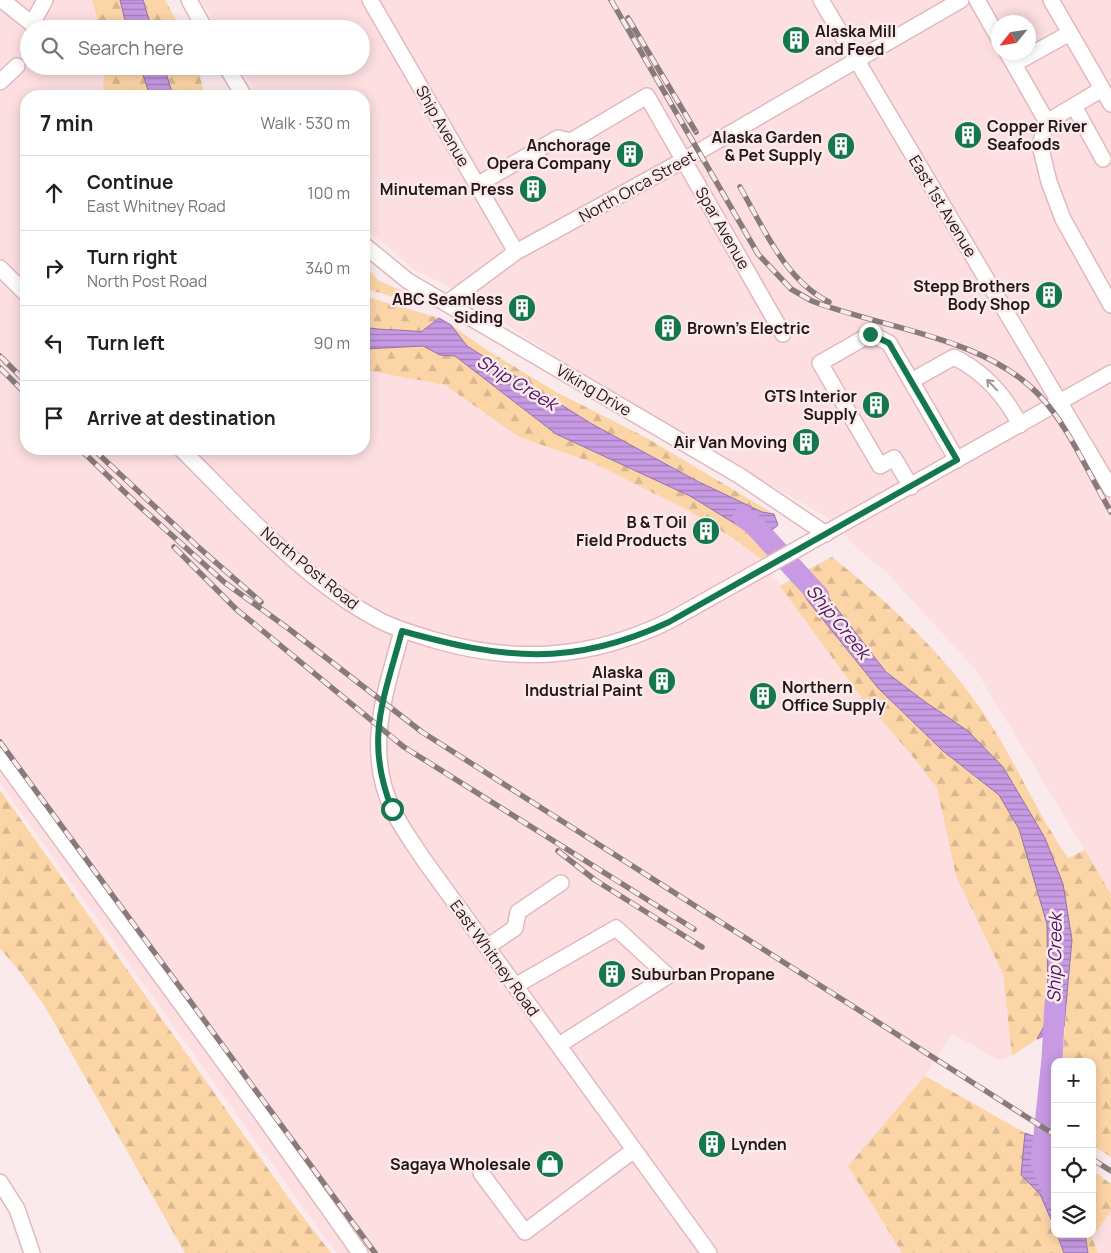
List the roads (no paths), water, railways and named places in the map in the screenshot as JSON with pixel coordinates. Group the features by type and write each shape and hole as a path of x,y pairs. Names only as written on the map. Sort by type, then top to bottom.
{"street":[{"path":"2,0 27,20"},
{"path":"34,20 45,0"},
{"path":"188,0 200,20"},
{"name":"Ship Avenue","path":"370,0 516,252"},
{"name":"East 1st Avenue","path":"821,0 1111,489"},
{"name":"North Orca Street","path":"448,303 516,252 684,160 961,0"},
{"path":"977,0 991,25"},
{"path":"1052,0 1111,104"},
{"path":"1036,47 1070,33"},
{"path":"1012,60 1048,122"},
{"path":"0,82 16,66"},
{"path":"231,75 240,90"},
{"path":"1102,89 1048,122 1040,145 1049,182 1063,219 1111,305"},
{"name":"Spar Avenue","path":"477,185 558,138 571,140 647,96 783,334"},
{"path":"1074,106 1103,159"},
{"name":"Viking Drive","path":"370,250 408,281 740,476 826,534"},
{"path":"0,268 20,288"},
{"path":"911,487 894,458 880,466 820,363 870,334 889,343 957,460"},
{"path":"911,381 954,357 973,366 994,386 1010,406 1020,425"},
{"name":"North Post Road","path":"187,455 257,524 308,570 349,602 378,620 402,631 470,649 506,654 562,654 602,647 641,635 669,622 1111,373"},
{"name":"East Whitney Road","path":"402,631 378,726 378,764 383,786 392,809 405,831 487,947 709,1253"},
{"path":"0,756 244,1089 360,1253"},
{"path":"487,947 515,928 518,912 561,883"},
{"path":"515,986 616,928 668,976 558,1046"},
{"path":"481,1173 525,1232 634,1150"},
{"path":"0,1182 17,1209 32,1253"}],"water":[{"path":"120,0 143,0 149,20 125,20"},
{"path":"143,75 167,75 171,90 148,90"},
{"path":"439,318 451,325 467,346 592,424 697,481 762,512 774,514 778,525 759,541 755,536 690,496 556,434 455,356 440,355 423,346 370,349 370,328 421,332"},
{"path":"807,570 886,672 968,731 1003,767 1045,838 1063,884 1072,940 1064,1027 1037,1039 1048,1019 1047,924 1019,829 999,795 943,751 878,688 808,601 794,578"},
{"path":"1025,1133 1051,1143 1051,1220 1040,1194 1021,1175"},
{"path":"1058,1238 1086,1238 1088,1253 1064,1253"}],"waterway":[{"name":"Ship Creek","path":"743,517 752,523 819,596"},
{"name":"Ship Creek","path":"1053,1193 1041,1163 1052,1059 1055,1003"}],"railway":[{"path":"611,0 758,254 791,289 812,301 841,311 963,347 991,360 1017,376 1040,396 1060,421 1111,512"},
{"path":"628,18 696,132"},
{"path":"740,187 767,235 788,266 813,292 829,302"},
{"path":"0,356 20,376"},
{"path":"0,368 20,388"},
{"path":"86,455 137,504 224,582 289,629 422,732 1051,1132"},
{"path":"99,455 196,545 261,602"},
{"path":"174,547 236,609 404,747 694,929"},
{"path":"0,742 375,1253"},
{"path":"558,851 595,880 702,947"},
{"path":"1096,1162 1111,1171"}],"place":[{"name":"Alaska Mill and Feed","path":"796,40"},
{"name":"Copper River Seafoods","path":"968,135"},
{"name":"Alaska Garden & Pet Supply","path":"841,146"},
{"name":"Anchorage Opera Company","path":"630,154"},
{"name":"Minuteman Press","path":"533,189"},
{"name":"Stepp Brothers Body Shop","path":"1049,295"},
{"name":"ABC Seamless Siding","path":"522,308"},
{"name":"Brown's Electric","path":"668,328"},
{"name":"GTS Interior Supply","path":"876,405"},
{"name":"Air Van Moving","path":"806,442"},
{"name":"B & T Oil Field Products","path":"706,531"},
{"name":"Alaska Industrial Paint","path":"662,681"},
{"name":"Northern Office Supply","path":"763,696"},
{"name":"Suburban Propane","path":"612,974"},
{"name":"Lynden","path":"712,1144"},
{"name":"Sagaya Wholesale","path":"550,1164"}]}
